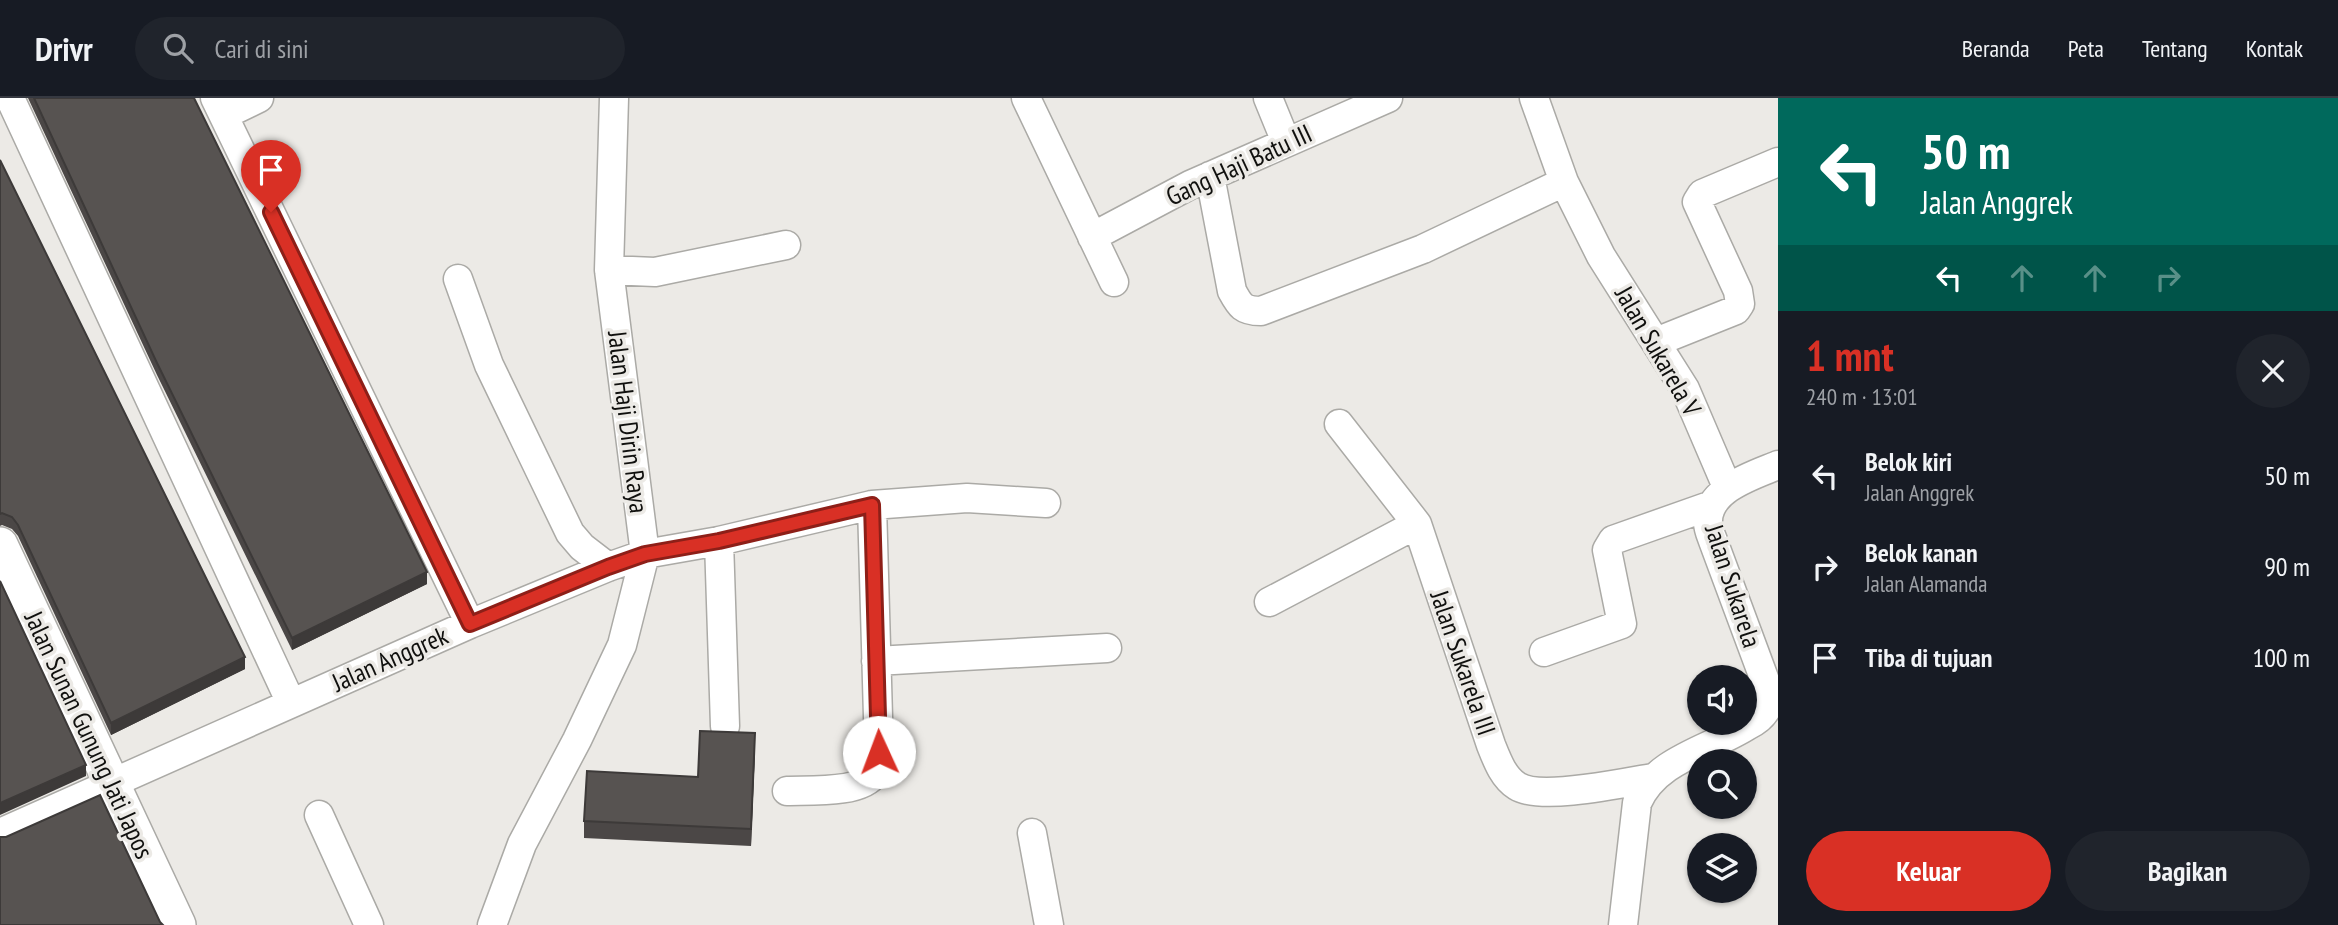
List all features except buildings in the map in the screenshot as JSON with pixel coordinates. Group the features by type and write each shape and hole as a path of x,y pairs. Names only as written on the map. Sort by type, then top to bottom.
{"street":[{"path":"10,98 291,703"},
{"path":"259,98 220,107 470,624"},
{"name":"Jalan Haji Dirin Raya","path":"492,925 522,844 577,740 622,645 645,554 609,270 614,98"},
{"path":"1026,98 1114,282"},
{"path":"1268,98 1286,142"},
{"name":"Gang Haji Batu III","path":"1092,237 1210,176 1388,98"},
{"name":"Jalan Sukarela V","path":"1534,98 1564,182 1601,256 1685,389 1720,496"},
{"path":"1656,342 1736,310 1740,304 1738,291 1697,202 1702,194 1778,162"},
{"path":"1210,176 1232,292 1240,306 1251,311 1261,311 1423,249 1564,182"},
{"path":"609,270 654,272 786,245"},
{"path":"458,279 489,365 570,533 582,547 608,567"},
{"name":"Jalan Sukarela III","path":"1339,424 1416,524 1491,745 1506,778 1518,788 1532,792 1582,789 1652,778"},
{"name":"Jalan Sukarela","path":"1652,778 1665,768 1742,730 1772,709 1767,686 1707,521 1720,496 1778,464"},
{"path":"1544,652 1622,624 1607,550 1613,540 1720,496"},
{"name":"Jalan Anggrek","path":"0,833 470,624 645,554 719,541 872,505 967,498 1046,503"},
{"path":"786,791 857,787 874,774 879,752 872,505"},
{"path":"1269,602 1416,524"},
{"path":"719,541 725,726"},
{"name":"Jalan Sunan Gunung Jati Japos","path":"0,545 178,925"},
{"path":"876,661 1107,648"},
{"path":"1623,925 1637,803 1652,778"},
{"path":"318,815 369,925"},
{"path":"1032,833 1049,925"}],"route":[{"path":"271,212 470,624 645,554 719,541 872,505 879,752"}]}
